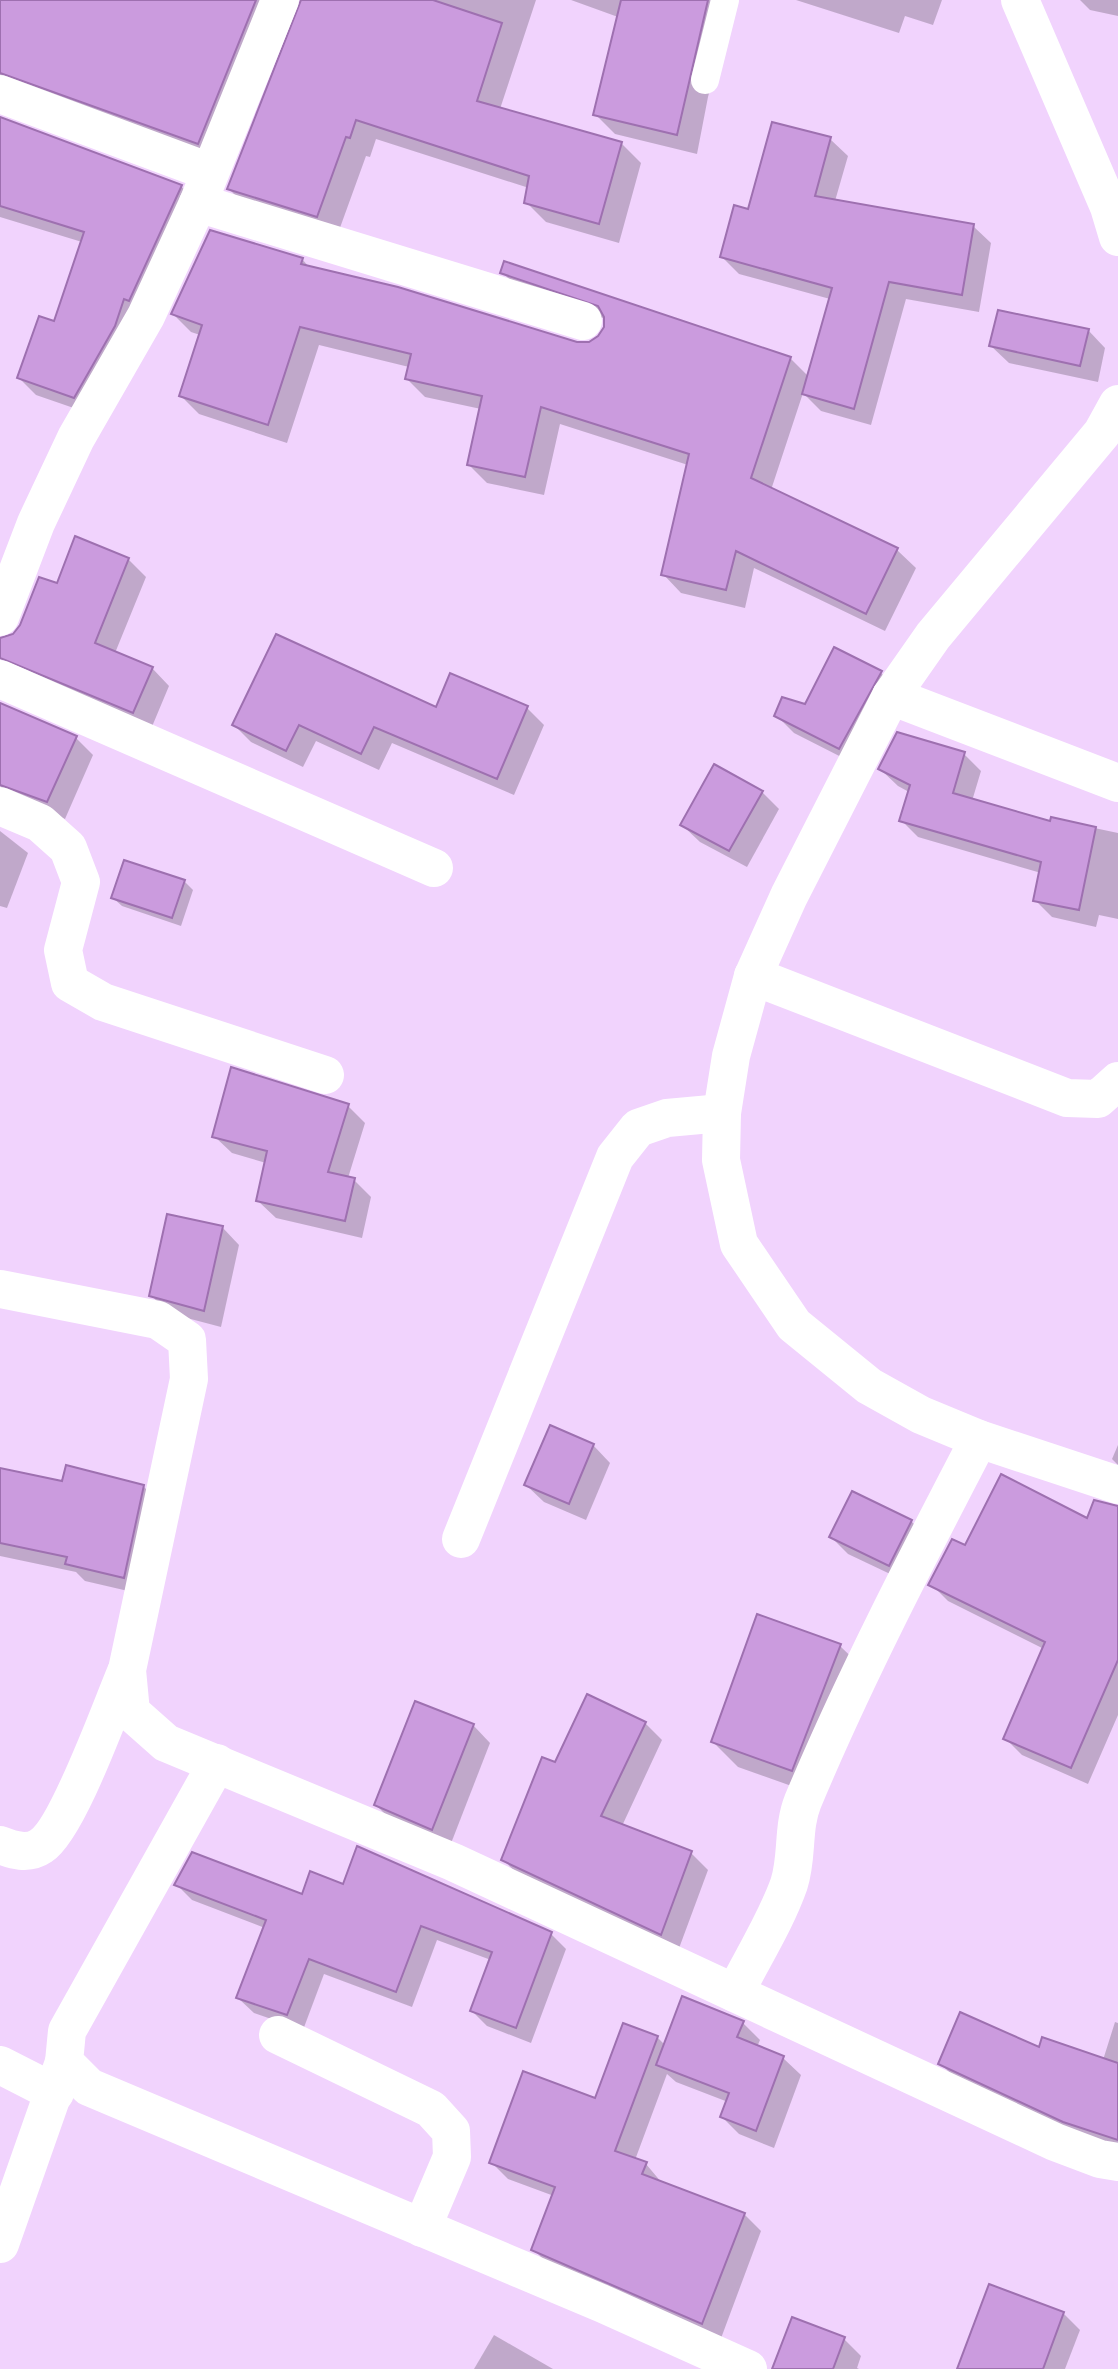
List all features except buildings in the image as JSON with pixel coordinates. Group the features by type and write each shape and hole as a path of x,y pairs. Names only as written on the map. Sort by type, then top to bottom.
{"street":[{"path":"0,617 36,523 76,438 146,316 204,187 280,0"},
{"path":"1020,0 1109,207 1118,237"},
{"path":"0,94 204,187 583,321"},
{"path":"1118,404 1102,433 933,636 891,696 789,896 753,976 732,1056 722,1113 721,1160 739,1244 793,1325 869,1386 921,1415 979,1438 1118,1485"},
{"path":"0,679 435,868"},
{"path":"891,696 1118,783"},
{"path":"0,806 40,823 68,848 80,882 63,950 69,983 103,1002 326,1075"},
{"path":"753,976 1067,1098 1098,1099 1118,1081"},
{"path":"461,1539 615,1157 638,1128 667,1118 722,1113"},
{"path":"0,1289 158,1320 187,1340 189,1379 127,1670 60,1825 41,1847 20,1852 0,1845"},
{"path":"735,1993 789,1885 796,1856 795,1831 801,1805 847,1696 979,1438"},
{"path":"127,1670 131,1712 166,1744 453,1862 1055,2142 1100,2159 1118,2162"},
{"path":"0,2244 59,2078 67,2031 217,1763"},
{"path":"278,2035 431,2109 451,2131 452,2157 422,2228"},
{"path":"0,2065 89,2087 748,2369"}],"lane":[{"path":"705,80 725,0"}]}
